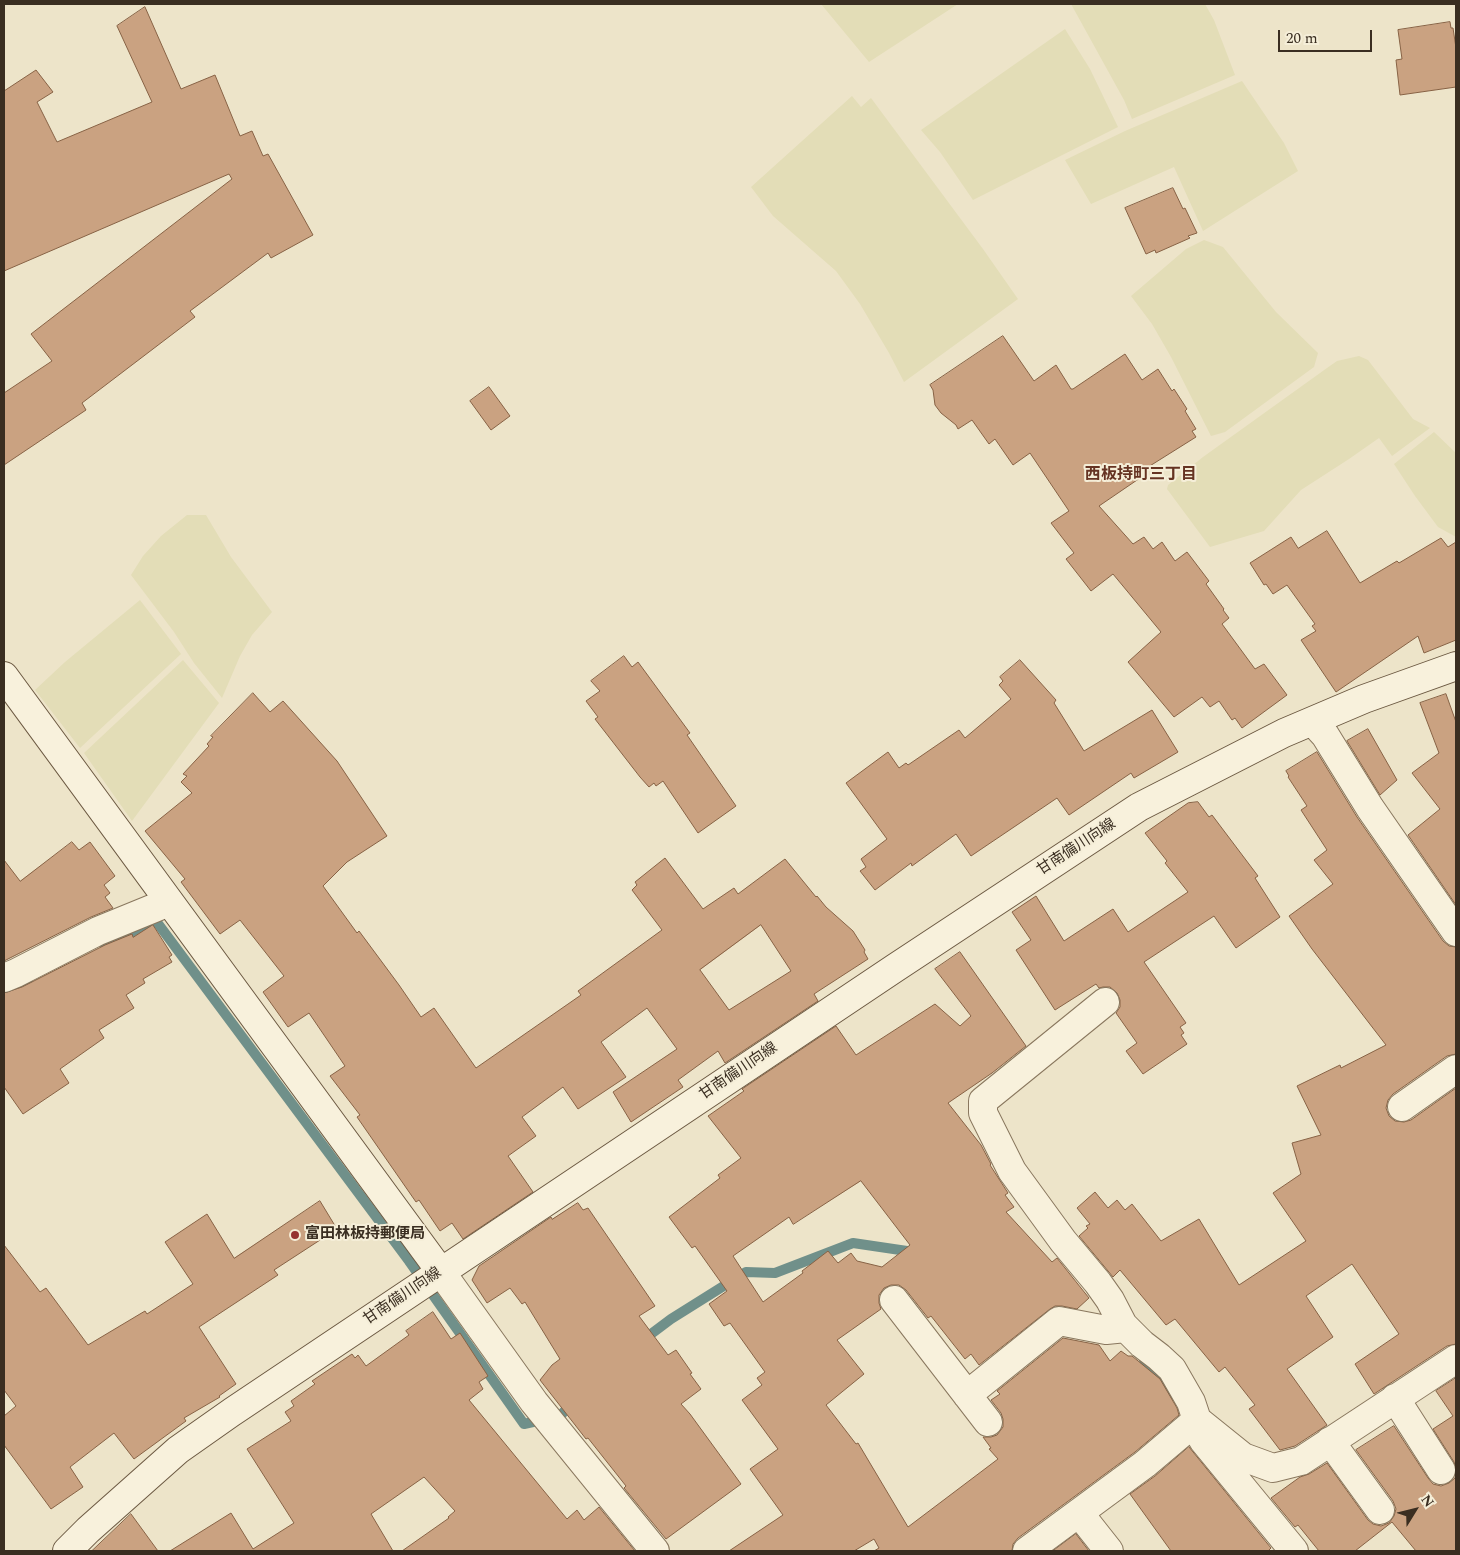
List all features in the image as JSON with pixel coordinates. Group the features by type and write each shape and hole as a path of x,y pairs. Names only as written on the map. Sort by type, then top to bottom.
{"street":[{"name":"甘南備川向線","path":"67,1551 94,1524 178,1450 232,1412 888,973 1139,808 1284,733 1364,700 1456,666"},
{"path":"4,676 441,1272 534,1402 655,1551"},
{"path":"1313,722 1326,735 1370,808 1456,932"},
{"path":"4,978 98,932 169,902"},
{"path":"1105,1002 983,1101 983,1113 1012,1171 1063,1241 1098,1283 1126,1328 1172,1369 1192,1402 1194,1423 1294,1551"},
{"path":"1402,1107 1456,1070"},
{"path":"894,1300 988,1422"},
{"path":"967,1395 1059,1321 1106,1330 1126,1328"},
{"path":"1194,1423 1243,1457 1273,1468 1301,1460 1456,1359"},
{"path":"1395,1398 1441,1470"},
{"path":"1027,1551 1145,1464 1194,1423"},
{"path":"1330,1441 1380,1510"},
{"path":"1079,1513 1108,1551"}],"shaded area":[{"path":"821,4 958,4 869,62"},
{"path":"1071,4 1205,4 1214,20 1235,75 1132,119 1124,100"},
{"path":"1065,29 1090,69 1118,127 973,200 940,152 921,130"},
{"path":"1242,81 1284,143 1298,171 1203,231 1174,167 1091,204 1065,160 1125,131"},
{"path":"852,96 861,107 871,98 1018,299 904,382 860,304 836,271 773,216 751,187"},
{"path":"1204,240 1223,247 1276,312 1318,353 1314,367 1225,432 1211,436 1171,357 1152,324 1131,296 1186,249"},
{"path":"1359,356 1368,360 1413,419 1430,428 1392,456 1379,438 1301,490 1264,531 1210,547 1167,489 1168,485 1203,457 1337,361"},
{"path":"1434,432 1456,453 1456,537 1438,527 1394,464"},
{"path":"187,515 206,515 231,557 272,612 252,635 240,656 222,698 194,663 174,632 131,575 143,556 161,536"},
{"path":"140,600 181,654 80,748 35,690 65,662"},
{"path":"183,660 219,703 132,821 84,753"}],"building":[{"path":"145,7 181,89 215,75 240,136 252,131 263,156 268,154 313,235 271,258 268,253 190,311 195,317 82,403 86,410 4,465 4,393 52,361 31,334 232,179 229,174 4,271 4,91 36,70 53,92 37,102 57,142 152,102 117,26"},
{"path":"1450,22 1451,28 1453,28 1456,48 1456,87 1400,95 1396,60 1402,59 1398,30"},
{"path":"1173,188 1197,233 1156,253 1155,250 1146,254 1125,208"},
{"path":"1003,336 1034,381 1056,365 1071,389 1073,389 1125,354 1142,380 1158,369 1172,391 1174,389 1187,409 1185,411 1196,429 1192,431 1196,437 1137,474 1140,478 1099,506 1133,544 1144,537 1153,549 1162,542 1175,561 1187,552 1209,581 1206,584 1229,618 1222,624 1255,669 1264,664 1287,695 1242,728 1235,718 1232,720 1219,701 1210,707 1202,697 1174,717 1128,662 1161,632 1113,574 1091,591 1066,559 1074,553 1051,523 1069,511 1030,453 1013,465 995,439 989,444 972,420 958,429 935,405 933,390 930,385"},
{"path":"489,387 510,416 491,430 470,401"},
{"path":"1327,531 1360,583 1441,538 1448,547 1456,542 1456,640 1424,653 1418,636 1336,692 1301,640 1316,631 1312,626 1315,624 1287,585 1273,594 1266,584 1264,585 1250,563 1291,537 1298,548"},
{"path":"624,656 632,667 638,662 690,733 687,735 736,806 698,833 663,781 656,786 654,783 649,787 640,777 595,719 598,717 586,701 600,691 591,681"},
{"path":"1020,660 1056,700 1054,703 1084,751 1152,710 1178,752 1134,778 1131,773 1069,815 1057,798 971,856 956,834 912,866 911,863 875,890 860,871 866,867 861,859 887,839 846,783 888,752 899,768 906,763 908,765 959,730 965,738 1011,699 999,685 1003,681 1000,677"},
{"path":"253,693 270,712 283,701 337,761 387,836 347,862 323,886 357,933 359,931 421,1017 434,1008 476,1068 581,995 578,991 662,930 632,890 637,885 635,882 665,858 703,909 734,888 738,894 785,859 816,897 853,931 865,950 864,952 868,959 814,994 818,1001 725,1063 718,1051 678,1080 683,1087 631,1122 613,1092 677,1049 647,1008 601,1042 626,1077 578,1109 563,1087 522,1117 536,1136 508,1156 533,1192 463,1239 452,1223 440,1231 419,1200 416,1202 357,1117 360,1115 330,1076 345,1066 309,1013 288,1027 263,992 284,976 240,920 220,934 181,882 185,879 145,831 192,793 181,782 187,776 183,774 209,746 207,744 213,737 211,736","holes":["761,925 791,971 729,1010 700,970"]},
{"path":"1446,694 1456,722 1456,905 1408,835 1440,809 1412,773 1439,753 1420,703"},
{"path":"1368,729 1397,780 1380,795 1347,741"},
{"path":"1317,752 1357,817 1443,941 1449,946 1456,947 1456,1054 1447,1056 1393,1094 1388,1100 1386,1108 1389,1116 1395,1121 1404,1122 1411,1120 1456,1088 1456,1344 1447,1346 1374,1394 1355,1364 1399,1334 1352,1264 1306,1296 1333,1337 1287,1369 1327,1425 1295,1446 1280,1450 1249,1409 1255,1405 1225,1367 1219,1372 1175,1319 1166,1325 1120,1270 1113,1277 1079,1236 1088,1228 1086,1226 1090,1224 1077,1208 1095,1192 1108,1208 1117,1200 1125,1210 1132,1204 1161,1241 1199,1219 1239,1285 1306,1241 1273,1193 1301,1174 1292,1143 1321,1135 1297,1086 1340,1065 1341,1068 1386,1045 1289,916 1333,884 1314,860 1327,850 1301,810 1307,806 1286,771"},
{"path":"1198,802 1209,817 1212,815 1258,876 1255,878 1280,917 1236,948 1214,916 1144,962 1186,1023 1180,1027 1184,1033 1181,1035 1187,1044 1143,1074 1126,1051 1137,1043 1116,1013 1120,1007 1117,993 1110,987 1099,988 1096,984 1055,1010 1016,950 1031,940 1012,912 1036,896 1064,941 1113,909 1128,932 1188,892 1165,863 1167,861 1145,833 1188,803"},
{"path":"72,842 79,850 90,842 115,876 104,885 110,893 105,897 113,908 91,917 4,961 4,860 20,881"},
{"path":"153,925 172,955 169,957 172,962 143,979 145,983 126,995 134,1008 99,1030 104,1038 60,1069 69,1083 23,1114 4,1087 4,993 22,987 105,945 132,934 133,937"},
{"path":"960,952 1026,1046 992,1073 948,1103 981,1145 990,1165 1008,1193 1005,1195 1014,1207 1006,1212 1052,1262 1057,1258 1089,1298 1077,1309 1055,1306 1050,1309 979,1365 971,1354 965,1359 931,1316 928,1318 906,1290 899,1285 891,1285 884,1288 879,1295 881,1309 837,1340 864,1374 826,1405 856,1444 858,1443 908,1527 998,1459 989,1449 991,1448 983,1437 997,1435 1003,1427 1001,1413 991,1400 1000,1394 997,1391 1063,1338 1099,1345 1110,1361 1121,1351 1128,1356 1132,1356 1160,1379 1179,1415 1135,1452 1018,1538 1013,1544 1012,1551 874,1551 879,1548 874,1539 854,1551 729,1551 783,1515 750,1469 778,1449 742,1400 762,1385 757,1378 765,1372 730,1323 724,1326 709,1304 727,1291 695,1246 692,1248 669,1217 720,1178 718,1175 741,1158 708,1116 744,1091 742,1089 836,1026 856,1055 935,1004 960,1026 971,1016 935,969","holes":["861,1181 910,1245 882,1267 857,1261 851,1253 838,1263 828,1251 802,1271 803,1273 763,1302 733,1256 789,1217 793,1224"]},
{"path":"320,1201 337,1229 274,1270 278,1275 199,1327 236,1384 220,1397 184,1418 186,1421 134,1459 114,1433 70,1467 83,1487 51,1509 4,1445 4,1416 16,1406 4,1390 4,1245 40,1292 46,1288 88,1345 145,1311 147,1314 193,1284 165,1242 207,1214 234,1258"},
{"path":"578,1203 583,1210 588,1208 655,1306 639,1316 668,1355 676,1350 701,1389 681,1404 741,1484 666,1539 624,1488 626,1486 588,1438 586,1439 540,1380 552,1365 560,1359 525,1302 522,1304 510,1288 487,1303 472,1280 479,1266 551,1217 552,1219"},
{"path":"433,1312 451,1339 460,1333 488,1376 479,1382 483,1389 469,1400 567,1519 577,1510 584,1520 599,1507 635,1551 402,1551 449,1518 455,1511 424,1477 371,1514 393,1551 170,1551 231,1513 253,1549 294,1523 247,1449 291,1421 285,1412 294,1406 291,1401 315,1384 312,1381 352,1354 355,1358 358,1355 366,1366 409,1335 406,1331"},
{"path":"1456,1378 1456,1468 1433,1429 1453,1416 1436,1391"},
{"path":"1394,1426 1433,1484 1441,1486 1449,1483 1455,1478 1456,1471 1456,1551 1416,1551 1392,1522 1355,1551 1319,1551 1298,1525 1295,1527 1271,1498 1300,1477 1327,1463 1368,1520 1373,1524 1381,1526 1389,1523 1396,1509 1393,1501 1356,1450"},
{"path":"1189,1447 1271,1548 1268,1551 1171,1551 1130,1494"},
{"path":"131,1514 158,1551 92,1551"},
{"path":"1076,1534 1089,1551 1053,1551"}],"waterway":[{"path":"105,946 156,921 409,1261 524,1424 560,1416 574,1401"},
{"path":"4,992 29,984"},
{"path":"643,1340 671,1319 746,1272 775,1273 853,1243 916,1253"},
{"path":"1144,1360 1173,1395"}],"place":[{"name":"富田林板持郵便局","path":"295,1235"}],"district":[{"name":"西板持町三丁目","path":"1141,476"}]}
